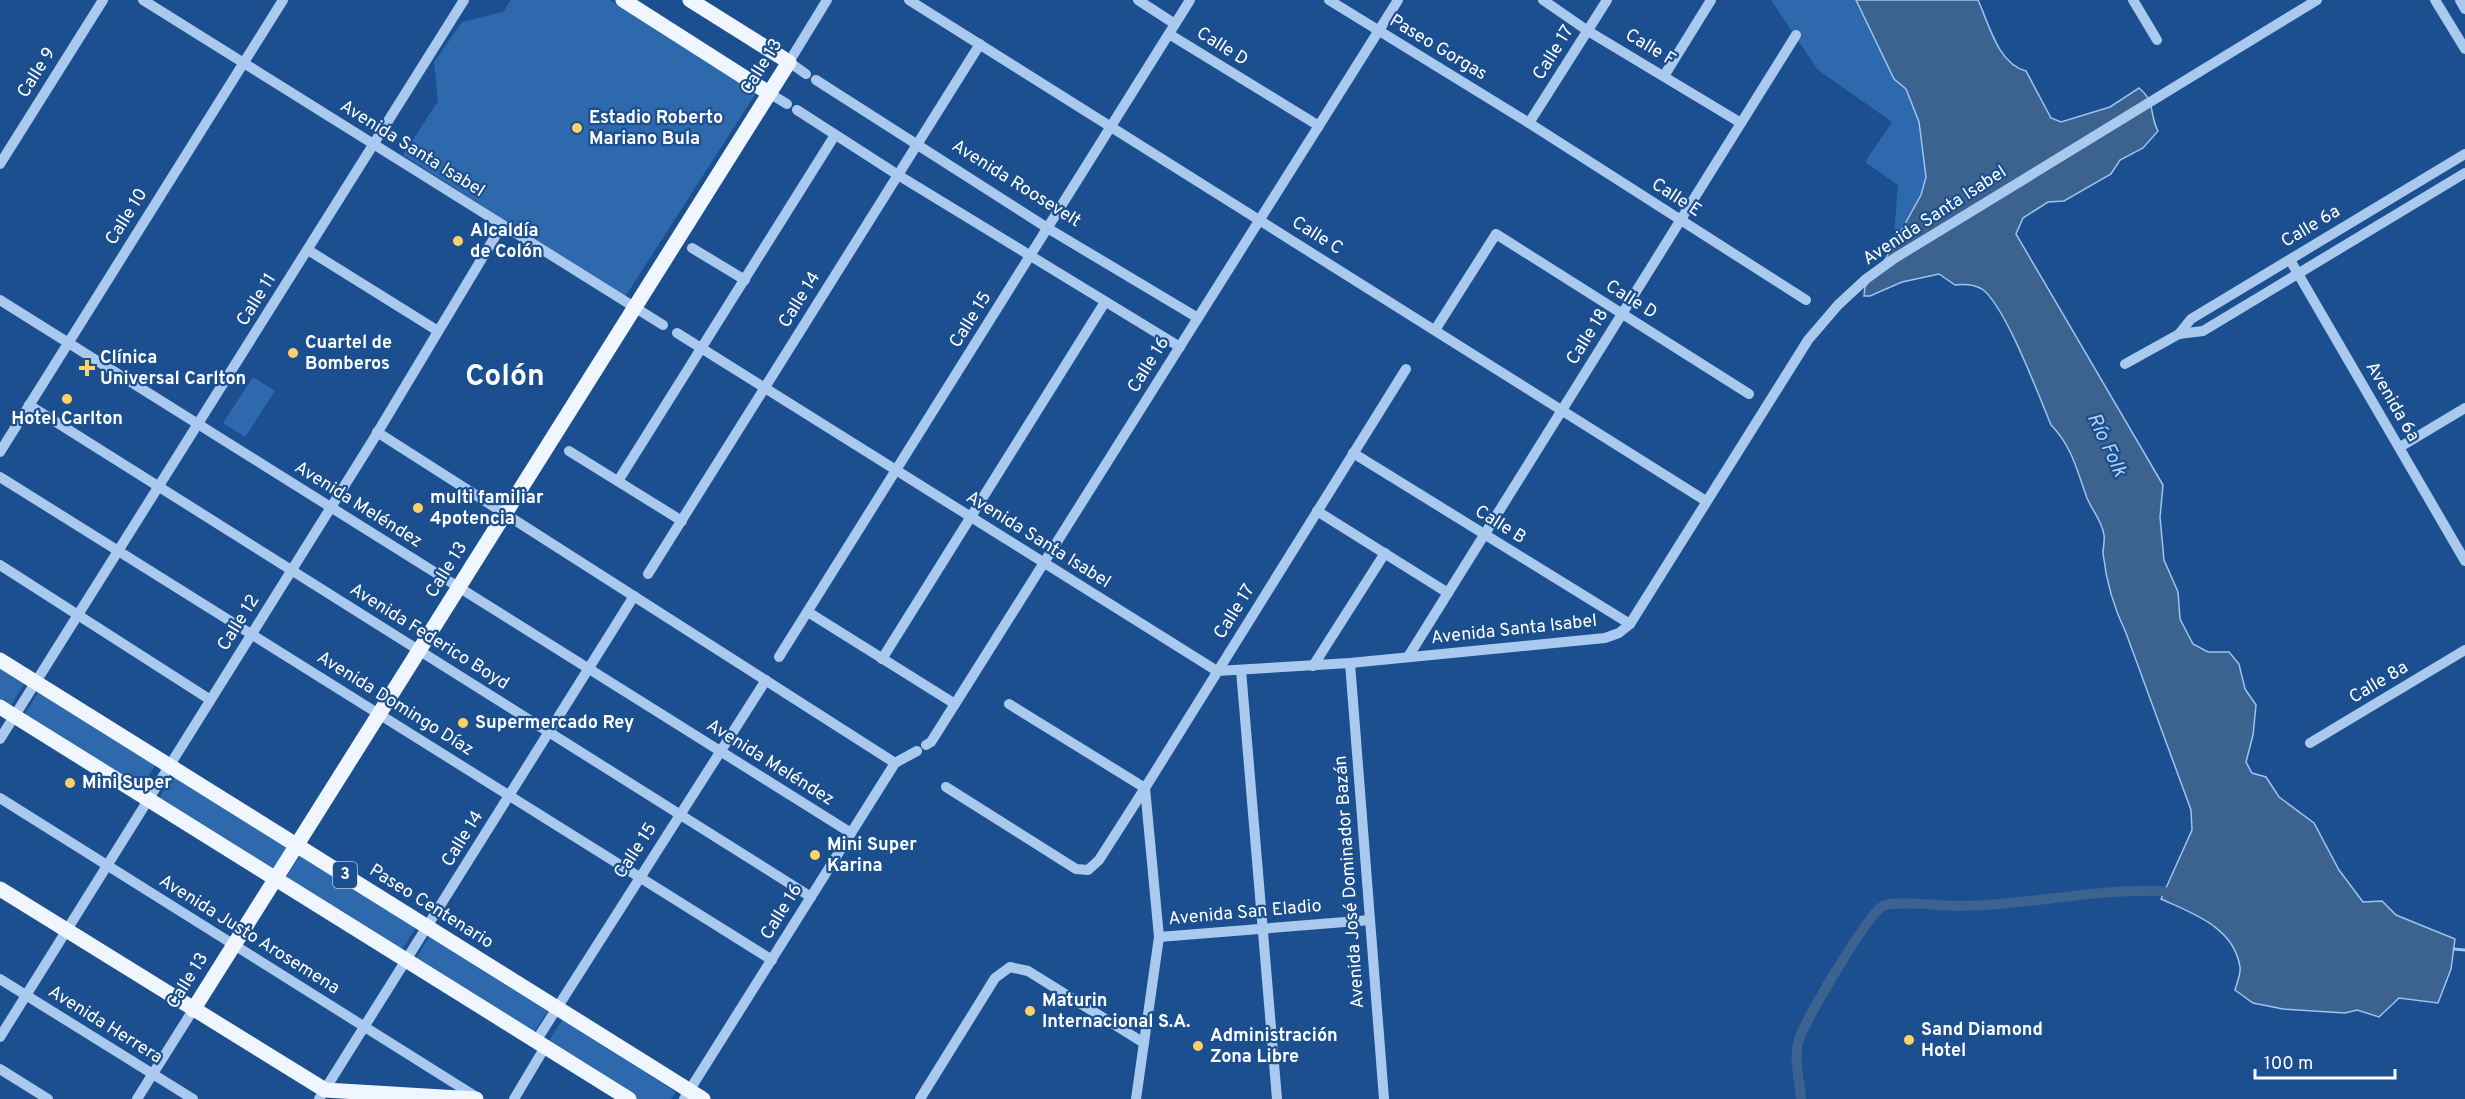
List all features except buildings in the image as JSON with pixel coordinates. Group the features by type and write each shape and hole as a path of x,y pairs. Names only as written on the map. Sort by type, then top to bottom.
{"main road":[{"path":"623,0 641,5 769,93"},
{"name":"Avenida Roosevelt","path":"690,0 789,62"},
{"name":"Calle 13","path":"193,1010 789,62"},
{"name":"Paseo Centenario","path":"0,660 556,1008 687,1095"},
{"name":"3","path":"0,707 629,1099"},
{"path":"0,889 322,1094 478,1099"},
{"name":"3","path":"687,1095 703,1099"}],"street":[{"name":"Calle 9","path":"0,164 103,0"},
{"name":"Avenida Santa Isabel","path":"143,0 663,325"},
{"name":"Calle 10","path":"0,452 283,0"},
{"name":"Calle 11","path":"0,739 464,0"},
{"name":"Calle 13","path":"789,62 827,0"},
{"name":"Calle C","path":"909,0 1706,501"},
{"name":"Calle D","path":"1137,0 1175,24"},
{"name":"Calle 15","path":"779,657 1190,0"},
{"name":"Paseo Gorgas","path":"1329,0 1529,123"},
{"name":"Calle 16","path":"687,1095 895,763 931,742 1398,0"},
{"name":"Calle F","path":"1543,0 1588,31 1741,123"},
{"name":"Calle 17","path":"1529,123 1607,0"},
{"path":"1664,76 1712,0"},
{"path":"2133,0 2157,40"},
{"name":"Avenida Santa Isabel","path":"677,333 1218,672 1350,663 1605,638 1618,633 1630,624 1809,340 1838,305 1866,279 1895,258 2317,0"},
{"path":"2435,0 2465,50"},
{"path":"2460,0 2465,9"},
{"name":"Calle D","path":"1169,34 1319,126"},
{"name":"Calle 18","path":"1408,657 1796,34"},
{"name":"Calle 14","path":"648,574 980,44"},
{"name":"Avenida Roosevelt","path":"789,62 917,146 1198,318"},
{"path":"769,93 1029,256 1180,347"},
{"name":"Calle E","path":"1529,123 1806,300"},
{"path":"618,481 836,135"},
{"name":"Calle 6a","path":"2179,334 2191,319 2465,154"},
{"name":"Calle 6a","path":"2125,364 2179,334 2203,331 2465,173"},
{"name":"Calle 12","path":"0,1037 331,507 502,225"},
{"name":"Calle D","path":"1435,330 1496,234 1749,394"},
{"path":"692,248 745,280"},
{"path":"308,250 438,331"},
{"name":"Avenida 6a","path":"2290,260 2465,561"},
{"name":"Avenida Meléndez","path":"0,300 851,833"},
{"path":"882,659 1105,302"},
{"name":"Calle 17","path":"946,787 1076,869 1088,870 1099,860 1145,788 1406,369"},
{"name":"Avenida Federico Boyd","path":"29,405 811,897"},
{"path":"2400,447 2465,408"},
{"path":"377,432 895,763"},
{"path":"569,451 682,521"},
{"name":"Calle B","path":"1353,453 1630,624"},
{"name":"Avenida Domingo Díaz","path":"0,477 772,960"},
{"path":"1317,511 1448,592"},
{"path":"1313,666 1385,553"},
{"path":"0,565 209,699"},
{"name":"Calle 14","path":"322,1094 634,596"},
{"path":"808,612 955,704"},
{"name":"Calle 8a","path":"2310,743 2465,651"},
{"name":"Avenida José Dominador Bazán","path":"1350,663 1384,1099"},
{"path":"1241,670 1277,1099"},
{"name":"Calle 15","path":"514,1099 556,1008 766,680"},
{"path":"1009,704 1145,788 1159,937 1136,1099"},
{"name":"Avenida Justo Arosemena","path":"0,798 478,1099"},
{"name":"Avenida San Eladio","path":"1159,937 1370,920"},
{"path":"920,1099 995,978 1010,967 1028,971 1144,1043"},
{"name":"Avenida Herrera","path":"0,979 193,1099"},
{"name":"Calle 13","path":"137,1099 193,1010"},
{"path":"0,1069 48,1099"}],"shaded area":[{"name":"Estadio Roberto Mariano Bula","path":"511,0 610,0 756,93 625,297 403,155 438,101 434,62 462,22 503,12"},
{"path":"1771,0 1856,0 1894,79 1906,89 1919,122 1926,177 1921,195 1893,246 1898,185 1865,162 1892,122 1818,70"},
{"path":"253,377 275,391 245,437 223,423"},
{"path":"0,664 26,681 10,707 0,700"},
{"path":"39,691 156,764 140,789 24,715"},
{"path":"174,774 288,846 272,871 158,800"},
{"path":"301,854 417,926 401,951 348,915 285,879"},
{"path":"431,934 549,1009 532,1035 415,960"},
{"path":"563,1019 676,1092 671,1099 632,1099 547,1044"}],"water":[{"name":"Río Folk","path":"1856,0 1978,0 2001,52 2016,67 2026,71 2051,118 2061,122 2110,107 2139,88 2148,98 2158,131 2143,148 2120,160 2111,174 2064,201 2048,202 2023,218 2016,234 2163,485 2160,517 2164,560 2178,592 2180,619 2193,644 2208,652 2229,652 2239,664 2245,689 2256,705 2253,735 2246,762 2252,773 2266,777 2279,797 2314,823 2339,870 2363,902 2382,901 2396,915 2455,939 2451,969 2438,1003 2399,998 2379,1017 2357,1010 2345,1013 2283,1009 2253,1003 2235,990 2240,967 2229,941 2210,923 2161,899 2192,830 2191,810 2114,604 2104,563 2103,530 2087,498 2069,450 2051,425 2011,331 1991,298 1982,289 1975,286 1955,285 1939,274 1902,282 1870,296 1864,296 1865,287 1886,258 1921,195 1926,177 1919,122 1906,89 1894,79"}],"waterway":[{"path":"1801,1099 1797,1069 1799,1040 1824,991 1851,947 1883,906 1908,903 1984,905 2112,892 2163,891"},
{"path":"2454,949 2465,950"}],"place":[{"name":"Estadio Roberto Mariano Bula","path":"577,128"},
{"name":"Alcaldía de Colón","path":"458,241"},
{"name":"Cuartel de Bomberos","path":"293,353"},
{"name":"Clínica Universal Carlton","path":"87,368"},
{"name":"Hotel Carlton","path":"67,399"},
{"name":"multi familiar 4potencia","path":"418,508"},
{"name":"Supermercado Rey","path":"463,723"},
{"name":"Mini Super","path":"70,783"},
{"name":"Mini Super Karina","path":"815,855"},
{"name":"Maturin Internacional S.A.","path":"1030,1011"},
{"name":"Sand Diamond Hotel","path":"1909,1040"},
{"name":"Administración Zona Libre","path":"1198,1046"}],"district":[{"name":"Colón","path":"505,377"}]}
